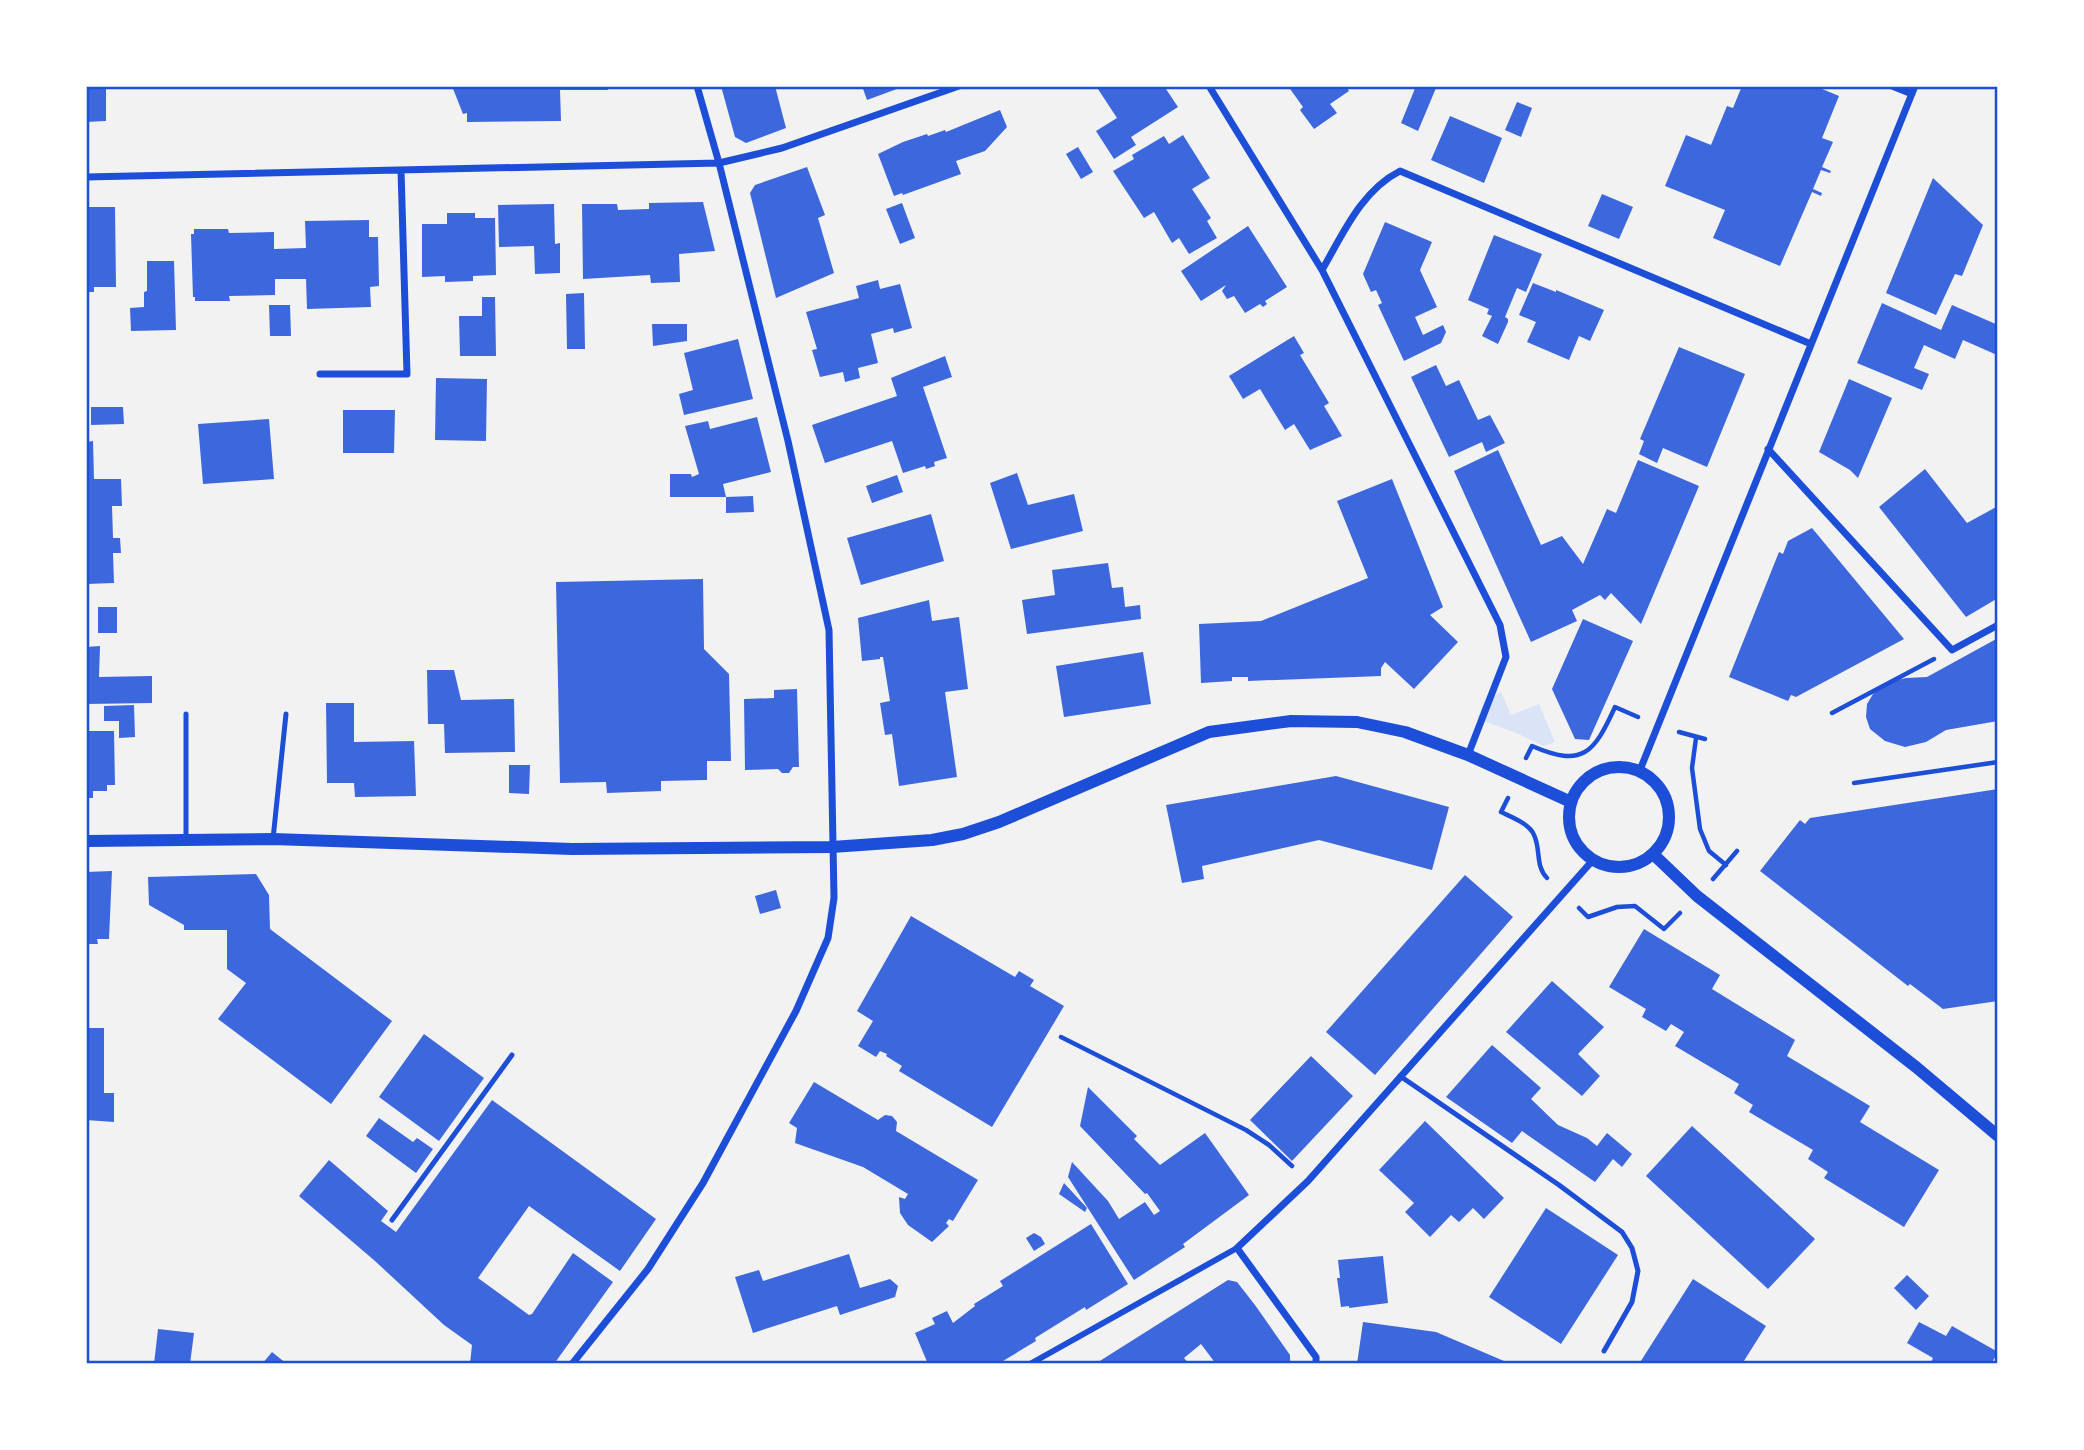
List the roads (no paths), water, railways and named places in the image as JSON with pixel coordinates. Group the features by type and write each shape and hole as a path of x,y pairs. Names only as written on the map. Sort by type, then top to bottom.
{"street":[{"path":"572,1364 648,1269 689,1205 796,1011 828,938 834,898 829,630 788,441 719,163 697,86"},
{"path":"86,177 719,163 782,148 959,86"},
{"path":"1209,86 1322,270 1500,625 1506,657 1468,755"},
{"path":"1892,86 1912,94"},
{"path":"1640,770 1915,86"},
{"path":"320,374 407,374 401,170"},
{"path":"1322,270 1358,208 1384,180 1400,171 1811,344"},
{"path":"1768,449 1952,650 1998,625"},
{"path":"86,841 272,839 585,849 832,847 932,840 963,835 999,822 1209,732 1291,721 1357,722 1405,732 1468,755 1571,802"},
{"path":"1619,766 1640,770 1657,782 1667,800 1670,819 1665,838 1653,854 1640,863 1624,867 1608,866 1593,860 1580,849 1572,835 1569,818 1571,802 1581,783 1599,770 1619,766"},
{"path":"1653,854 1697,896 1916,1066 1998,1136"},
{"path":"1030,1364 1237,1248 1308,1181 1593,860"},
{"path":"1237,1248 1316,1357 1316,1364"}],"lane":[{"path":"186,714 186,841"},
{"path":"272,839 286,714"},
{"path":"392,1220 512,1055"},
{"path":"1399,1076 1559,1185 1622,1232 1632,1248 1638,1271 1632,1302 1604,1351"}]}
